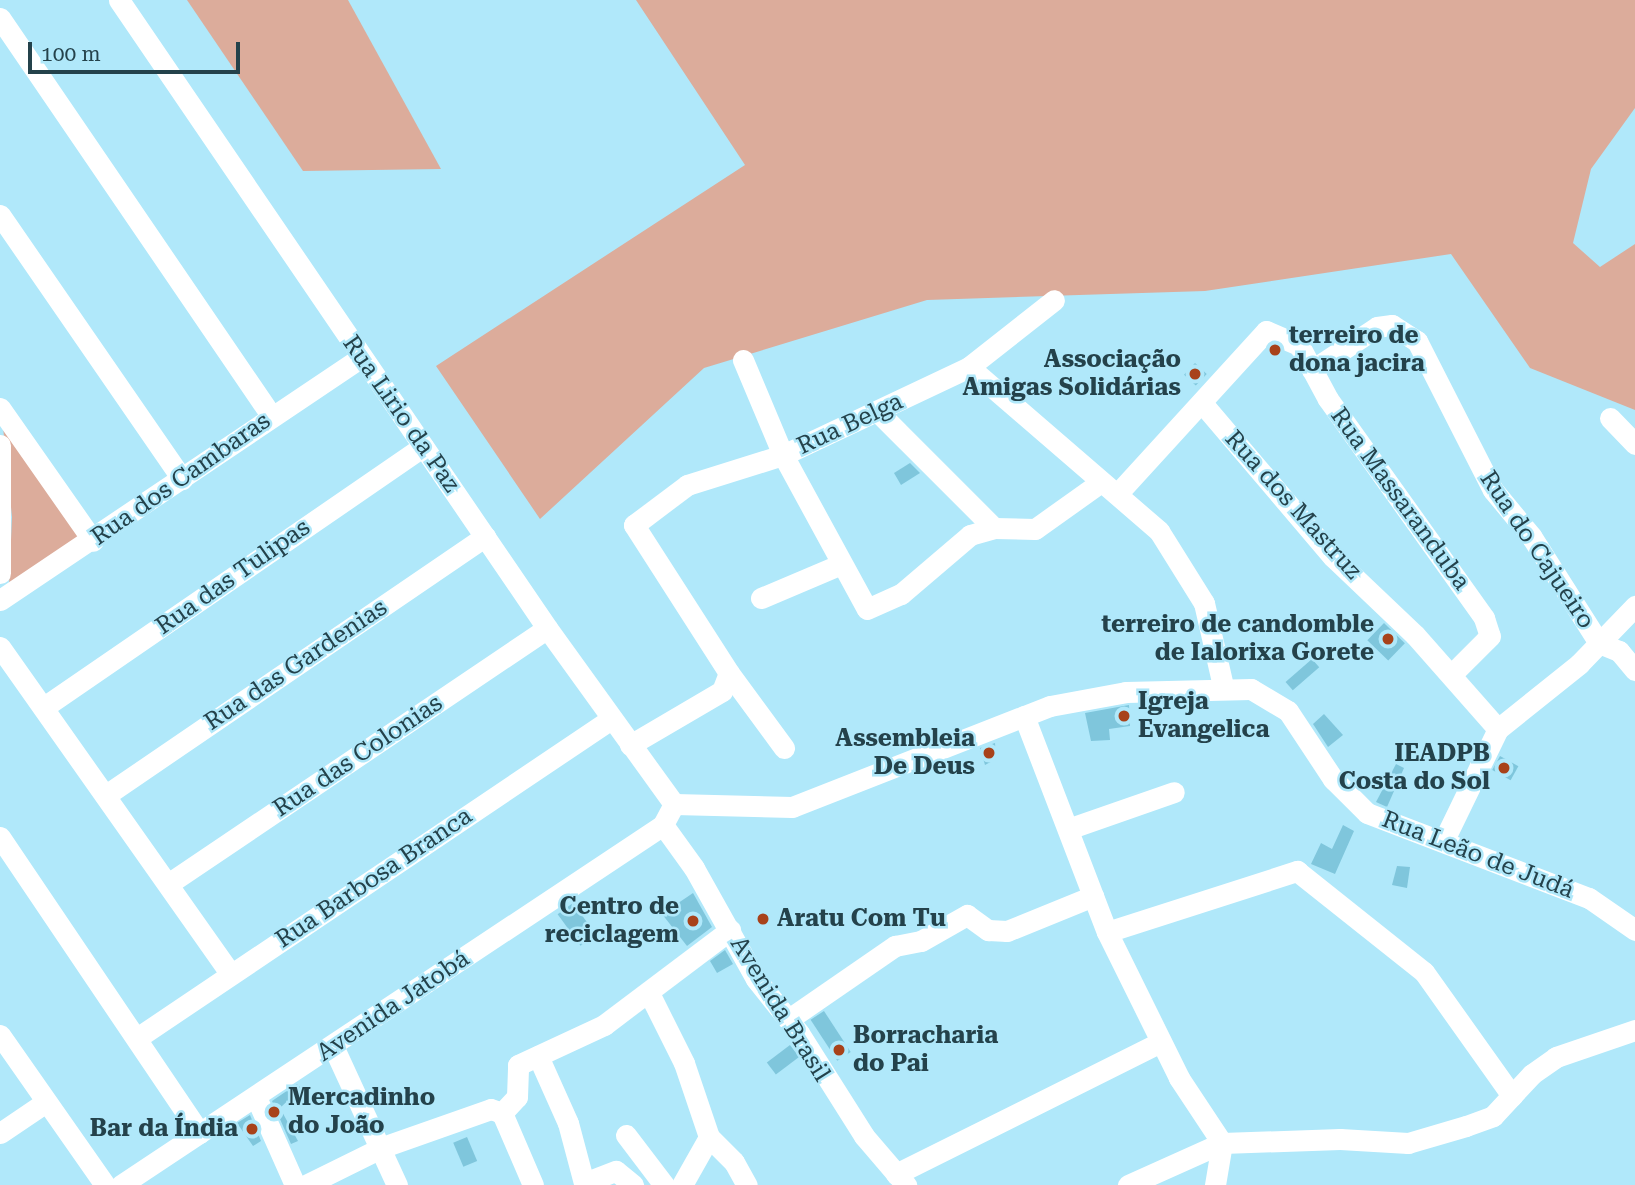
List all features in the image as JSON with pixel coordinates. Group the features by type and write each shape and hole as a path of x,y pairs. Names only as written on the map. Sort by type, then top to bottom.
{"street":[{"name":"Rua Lirio da Paz","path":"118,0 547,628 674,804"},
{"path":"0,18 272,416"},
{"path":"0,215 182,479"},
{"name":"Rua Belga","path":"729,673 634,525 687,485 783,455 970,367 1054,300"},
{"name":"Rua do Cajueiro","path":"1312,370 1377,327 1392,325 1416,341 1493,490 1538,547 1599,643"},
{"name":"Rua Massaranduba","path":"1202,404 1266,331 1299,345 1312,370 1484,618 1490,636 1451,675"},
{"name":"Rua dos Cambaras","path":"0,600 93,541 361,357"},
{"path":"743,360 783,455 839,565 863,605 874,608 901,593 970,536 994,528 1035,529 1110,487 1202,404"},
{"path":"970,367 1159,531 1198,591 1213,630 1223,686"},
{"name":"Rua dos Mastruz","path":"1202,404 1333,557 1451,675 1498,729"},
{"path":"0,408 93,541"},
{"path":"878,412 994,528"},
{"path":"1610,418 1635,444"},
{"path":"0,445 0,573"},
{"name":"Rua das Tulipas","path":"44,707 423,447"},
{"name":"Rua das Gardenias","path":"106,794 485,536"},
{"path":"761,598 839,565"},
{"path":"1444,841 1498,729 1599,643 1635,606"},
{"name":"Rua das Colonias","path":"168,884 547,628"},
{"path":"1599,643 1619,651 1635,670"},
{"path":"0,648 231,974"},
{"path":"630,745 722,691 729,673"},
{"path":"729,673 784,748"},
{"name":"Rua Leão de Judá","path":"674,804 736,810 792,807 1024,716 1076,700 1223,686 1251,689 1288,711 1333,779 1367,813 1590,898 1635,930"},
{"path":"1024,716 1107,932 1161,1042 1223,1146 1215,1185"},
{"name":"Rua Barbosa Branca","path":"137,1038 611,719"},
{"path":"1068,830 1174,792"},
{"path":"663,825 674,804"},
{"name":"Avenida Brasil","path":"663,825 730,930 756,979 789,1019 835,1095 901,1179"},
{"name":"Avenida Jatobá","path":"121,1185 663,825"},
{"path":"0,837 200,1133"},
{"path":"1107,932 1297,871 1424,972 1512,1096"},
{"path":"789,1019 895,946 920,941 967,915 998,932 1093,896"},
{"path":"502,1113 517,1097 514,1069 604,1025 650,995 730,930"},
{"path":"650,995 684,1063 709,1137 734,1162 747,1185"},
{"path":"1128,1185 1223,1146 1340,1139 1408,1143 1493,1116 1556,1057 1635,1030"},
{"path":"0,1035 105,1185"},
{"path":"901,1179 1161,1042"},
{"path":"333,1046 383,1147 397,1185"},
{"path":"538,1056 568,1123 584,1183 616,1171 633,1185"},
{"path":"256,1097 295,1185"},
{"path":"0,1133 46,1102"},
{"path":"306,1185 383,1147 491,1109 502,1113 533,1185"},
{"path":"626,1135 664,1185"},
{"path":"682,1185 709,1137"}],"shaded area":[{"path":"187,0 348,0 441,169 303,171"},
{"path":"636,0 1635,0 1635,108 1591,169 1573,243 1600,267 1635,244 1635,410 1530,368 1451,254 1205,291 927,300 704,368 540,519 436,366 745,165"},
{"path":"3,427 80,538 9,586 12,517"}],"building":[{"name":"Associação Amigas Solidárias","path":"1195,363 1207,374 1196,386 1184,375"},
{"path":"910,463 920,473 901,485 894,473"},
{"name":"terreiro de candomble de Ialorixa Gorete","path":"1384,623 1405,643 1388,660 1367,640"},
{"path":"1312,659 1319,667 1293,690 1286,682"},
{"path":"1129,705 1130,726 1109,729 1110,740 1091,741 1085,713"},
{"path":"1324,714 1343,735 1328,747 1313,724"},
{"name":"Assembleia De Deus","path":"995,743 996,759 985,765 980,748"},
{"name":"IEADPB Costa do Sol","path":"1500,756 1518,766 1511,780 1492,770"},
{"path":"1396,764 1404,768 1387,807 1376,802"},
{"path":"1343,825 1354,831 1335,874 1311,864 1321,843 1332,849"},
{"path":"1397,866 1410,867 1407,888 1392,885"},
{"name":"Centro de reciclagem","path":"693,893 712,927 687,946 662,914"},
{"name":"Centro de reciclagem","path":"573,903 596,935 581,946 558,914"},
{"path":"725,950 733,964 717,973 710,961"},
{"path":"824,1011 851,1052 837,1061 811,1020"},
{"path":"790,1045 799,1057 776,1074 767,1062"},
{"path":"297,1084 301,1088 280,1108 298,1141 291,1144 272,1101"},
{"name":"Bar da Índia","path":"250,1115 261,1141 253,1146 237,1123"},
{"path":"467,1137 477,1161 463,1167 453,1143"}],"place":[{"name":"terreiro de dona jacira","path":"1275,350"},
{"name":"Associação Amigas Solidárias","path":"1195,374"},
{"name":"terreiro de candomble de Ialorixa Gorete","path":"1388,639"},
{"name":"Igreja Evangelica","path":"1124,716"},
{"name":"Assembleia De Deus","path":"989,753"},
{"name":"IEADPB Costa do Sol","path":"1504,768"},
{"name":"Aratu Com Tu","path":"763,919"},
{"name":"Centro de reciclagem","path":"693,921"},
{"name":"Borracharia do Pai","path":"839,1050"},
{"name":"Mercadinho do João","path":"274,1112"},
{"name":"Bar da Índia","path":"252,1129"}]}
